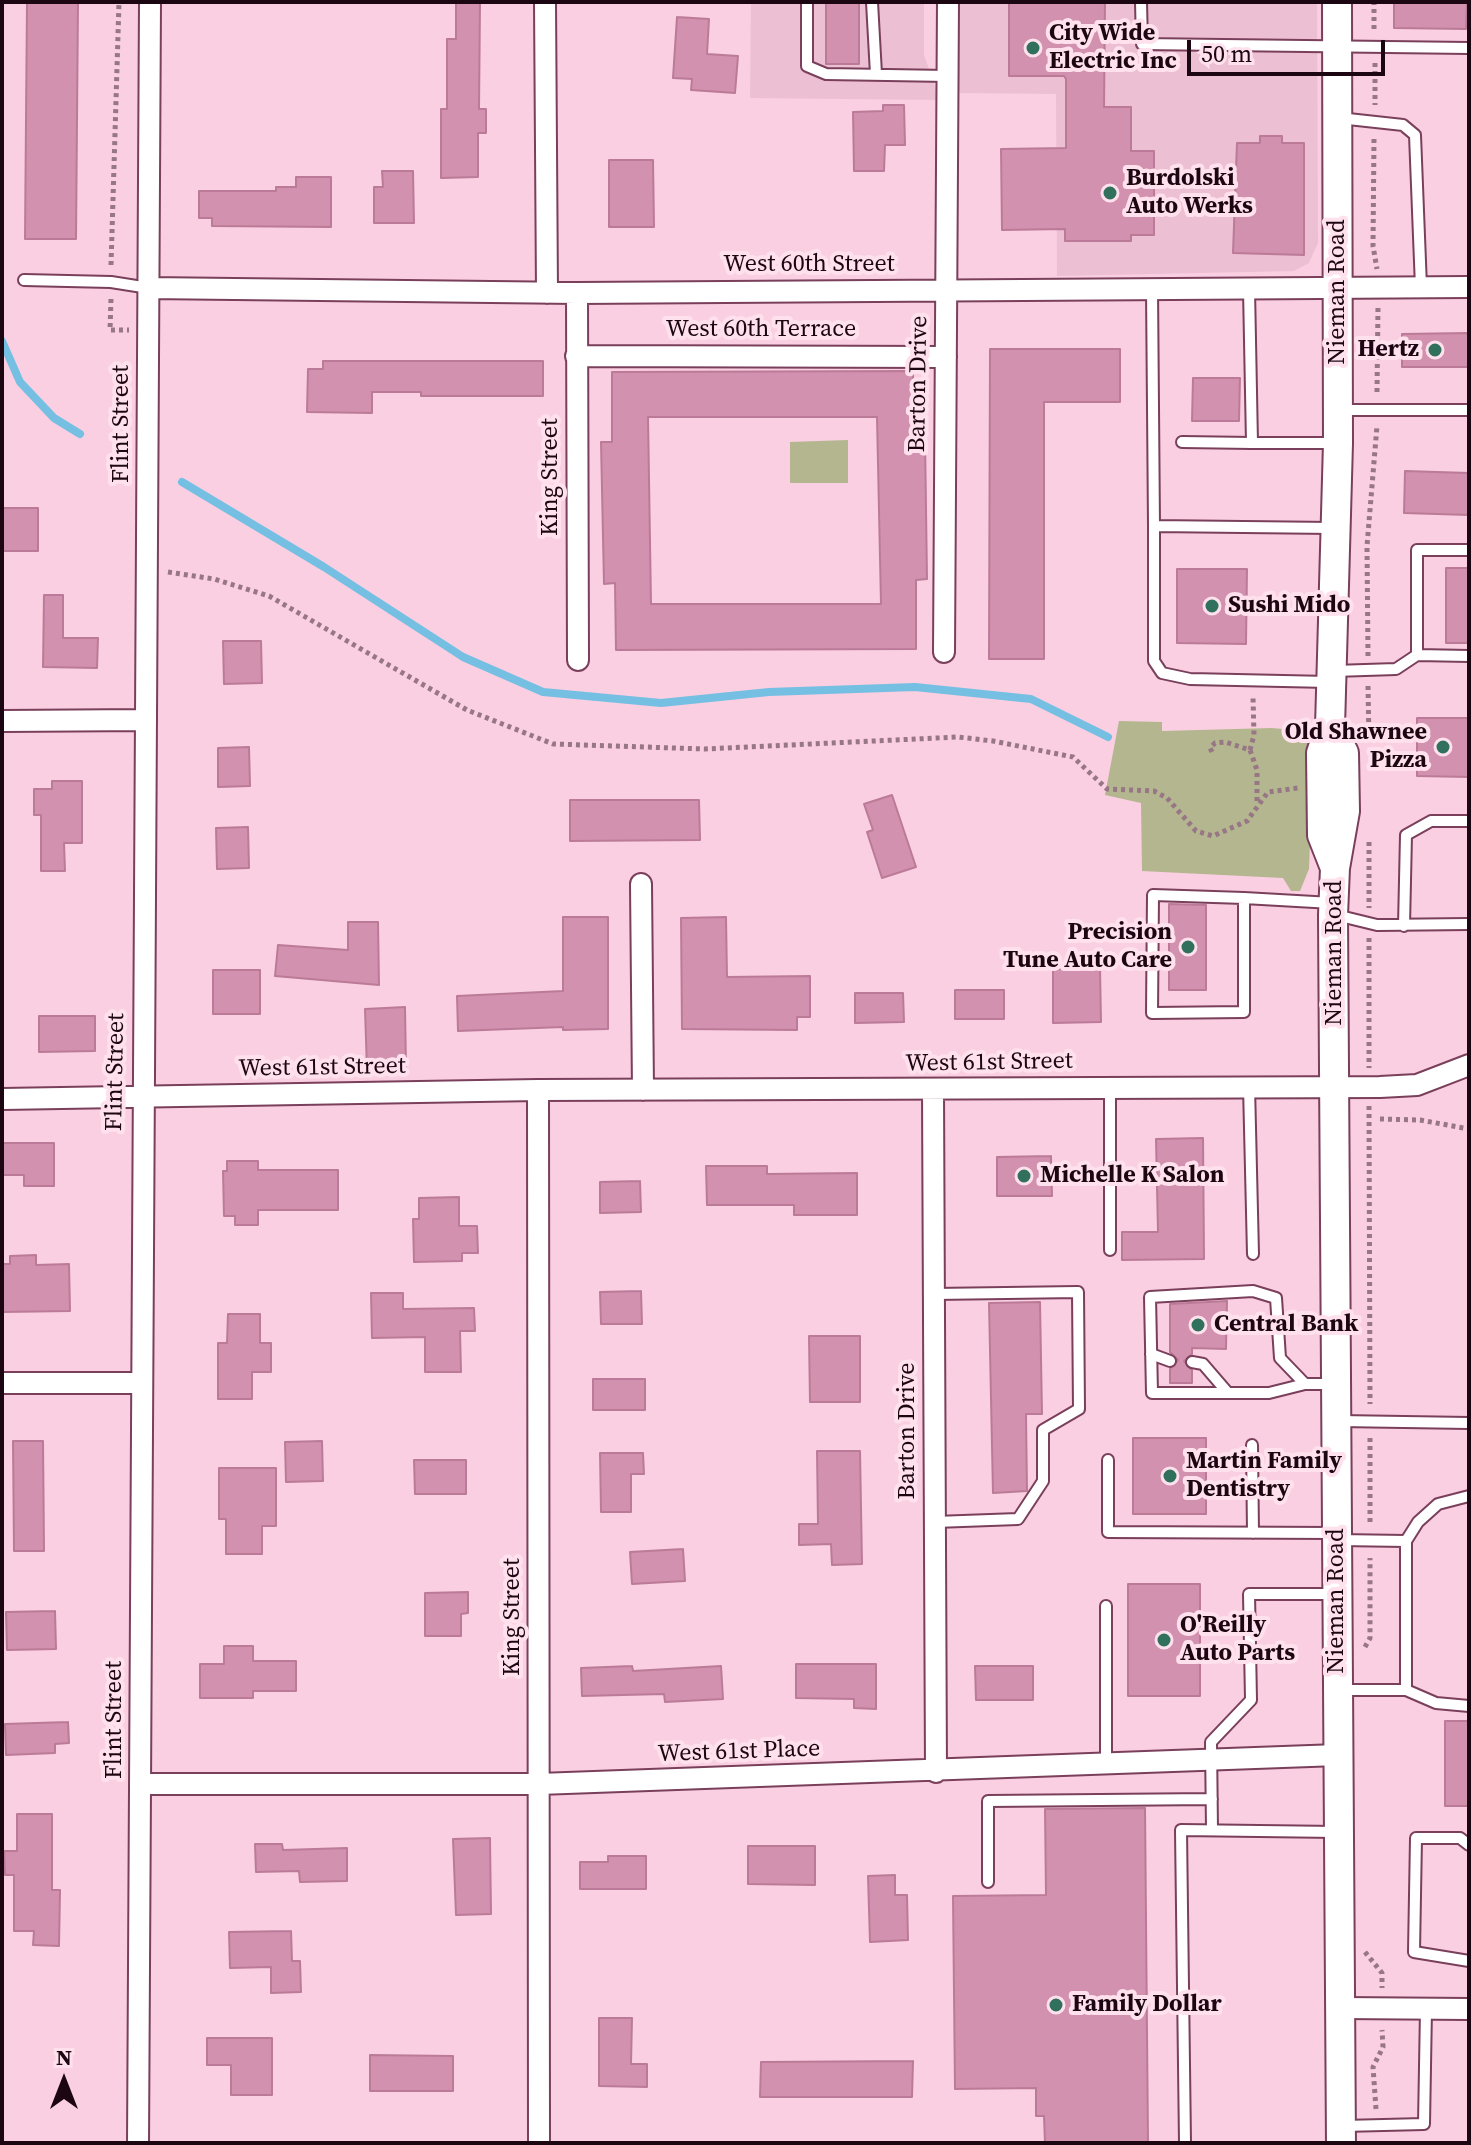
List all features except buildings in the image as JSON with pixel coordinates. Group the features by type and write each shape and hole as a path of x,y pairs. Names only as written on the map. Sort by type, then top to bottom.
{"main road":[{"name":"Nieman Road","path":"1337,2 1338,443 1333,528 1330,727 1344,753 1345,826 1335,868 1333,909 1337,1594 1350,1690 1338,1755 1341,2134"}],"street":[{"name":"Flint Street","path":"138,2143 150,2"},
{"path":"545,2 547,293"},
{"name":"Barton Drive","path":"944,652 942,574 948,2"},
{"name":"West 60th Street","path":"149,288 577,293 1469,287"},
{"name":"King Street","path":"577,293 578,660"},
{"name":"West 60th Terrace","path":"576,356 946,357"},
{"path":"2,721 146,720"},
{"path":"641,884 643,1090"},
{"name":"West 61st Street","path":"2,1099 538,1090 1417,1085 1438,1080 1469,1065"},
{"name":"King Street","path":"538,1090 539,2143"},
{"name":"Barton Drive","path":"933,1090 936,1772"},
{"path":"2,1383 141,1383"},
{"name":"West 61st Place","path":"141,1784 539,1784 936,1772 1338,1755"},
{"path":"1341,2008 1469,2009"}],"lane":[{"path":"807,2 804,52 807,66 826,74 948,76"},
{"path":"872,2 876,74"},
{"path":"1141,2 1142,44 1469,48"},
{"path":"1337,118 1374,120 1412,130 1421,287"},
{"path":"24,280 111,282 149,288"},
{"path":"1152,289 1154,661 1162,673 1190,679 1332,676 1396,669 1417,655 1469,656"},
{"path":"1249,289 1252,443"},
{"path":"1338,410 1469,410"},
{"path":"1182,442 1338,443"},
{"path":"1154,526 1333,528"},
{"path":"1417,655 1417,550 1469,550"},
{"path":"1404,926 1406,835 1431,821 1469,821"},
{"path":"1244,898 1244,1012 1152,1013 1153,895 1244,898 1333,909 1369,923 1404,926 1469,924"},
{"path":"1249,1086 1253,1254"},
{"path":"1110,1088 1110,1250"},
{"path":"1305,1384 1280,1358 1276,1298 1253,1291 1150,1297 1152,1393 1269,1393 1305,1384 1337,1384"},
{"path":"934,1294 1078,1292 1079,1409 1043,1430 1043,1481 1018,1519 935,1522"},
{"path":"1151,1354 1170,1361"},
{"path":"1192,1362 1203,1364 1228,1393"},
{"path":"1337,1421 1370,1424 1469,1423"},
{"path":"1252,1445 1253,1533"},
{"path":"1108,1460 1108,1532 1253,1533 1406,1541"},
{"path":"1406,1690 1406,1541 1418,1522 1438,1504 1469,1496"},
{"path":"1212,1830 1211,1742 1251,1700 1249,1594 1337,1594"},
{"path":"1106,1606 1106,1765"},
{"path":"1350,1690 1406,1690 1436,1703 1469,1706"},
{"path":"988,1882 988,1801 1212,1799"},
{"path":"1185,2143 1181,1830 1339,1832"},
{"path":"1469,1845 1460,1838 1416,1838 1414,1952 1469,1961"},
{"path":"1341,2134 1424,2124 1426,2009"}],"path":[{"path":"110,330 119,2"},
{"path":"1369,747 1370,482"},
{"path":"147,573 174,571 214,579 269,596 467,710 553,744 705,749 958,737 1073,757 1107,789 1154,791 1167,798 1196,831 1213,836 1247,821 1257,802 1268,792 1305,787"},
{"path":"1252,680 1254,735 1250,750 1257,770 1257,802"},
{"path":"1212,752 1210,748 1215,743 1225,742 1250,750"},
{"path":"1350,1690 1362,1652 1370,1638 1369,838"},
{"path":"1380,1119 1420,1120 1469,1129"},
{"path":"1365,1937 1365,1953 1382,1973 1383,2047 1373,2067 1375,2107"}],"shaded area":[{"path":"751,2 924,2 924,55 940,100 750,98"},
{"path":"959,2 1317,2 1318,243 1309,263 1294,271 1057,276 1056,94 959,93"}],"green space":[{"path":"848,440 848,483 790,483 790,442"},
{"path":"1119,721 1162,722 1162,731 1272,728 1314,732 1309,869 1300,891 1291,891 1283,878 1142,871 1141,803 1105,795"}],"waterway":[{"path":"2,341 20,382 54,418 80,434"},
{"path":"182,482 324,567 463,657 543,692 661,703 769,692 915,687 1031,699 1108,737"}],"place":[{"name":"City Wide Electric Inc","path":"1033,48"},
{"name":"Burdolski Auto Werks","path":"1110,193"},
{"name":"Hertz","path":"1435,350"},
{"name":"Sushi Mido","path":"1212,606"},
{"name":"Old Shawnee Pizza","path":"1443,747"},
{"name":"Precision Tune Auto Care","path":"1188,947"},
{"name":"Michelle K Salon","path":"1024,1176"},
{"name":"Central Bank","path":"1198,1325"},
{"name":"Martin Family Dentistry","path":"1170,1476"},
{"name":"O'Reilly Auto Parts","path":"1164,1640"},
{"name":"Family Dollar","path":"1056,2005"}]}
